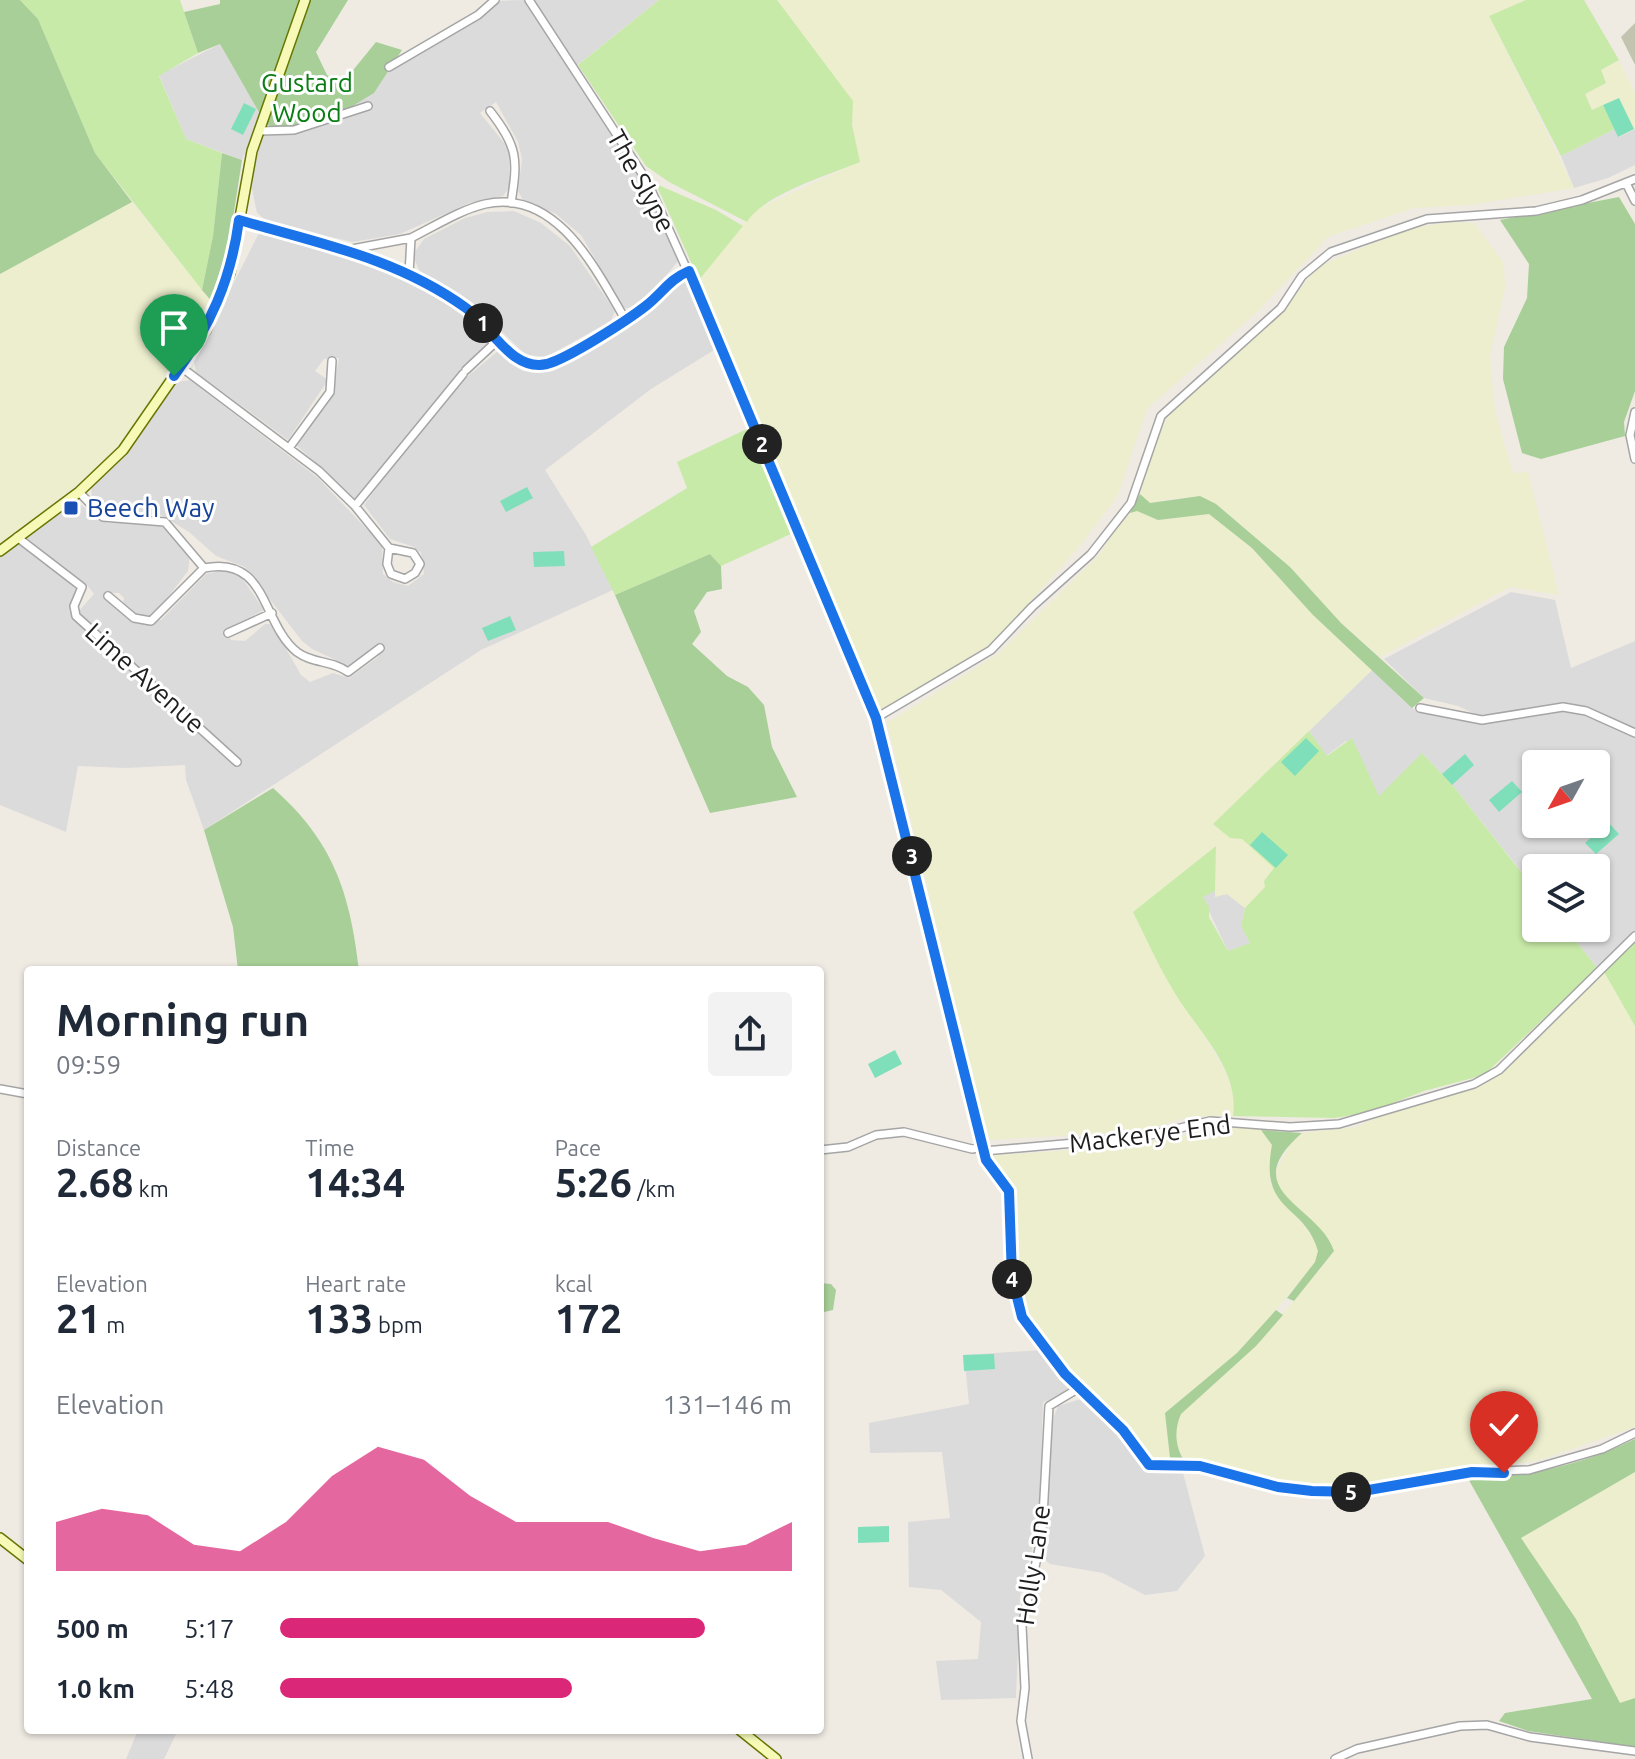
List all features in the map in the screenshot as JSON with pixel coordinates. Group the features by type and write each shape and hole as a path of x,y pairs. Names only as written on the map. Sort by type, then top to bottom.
{"street":[{"path":"0,551 79,492 130,443 219,305 230,273 246,172 305,0"},
{"path":"389,67 478,15 495,0"},
{"name":"The Slype","path":"529,0 647,181 689,271 876,718 987,1163"},
{"path":"259,131 294,130 368,106"},
{"path":"490,111 510,139 515,154 511,203"},
{"path":"876,718 991,650 1091,554 1131,503 1161,416 1281,308 1302,276 1331,252 1427,219 1536,211 1582,200 1635,179"},
{"path":"1626,183 1635,201"},
{"path":"349,249 411,238 485,204 511,203 551,220 573,239 625,319"},
{"path":"239,220 349,249 409,274 470,311 523,362 540,365 560,358 625,319 648,304 674,277 689,271"},
{"path":"409,274 411,238"},
{"path":"355,506 464,372 499,339"},
{"path":"289,448 330,392 332,361"},
{"path":"181,367 289,448 355,506 389,548 413,553 420,564 415,573 401,579 391,574 387,564 389,548"},
{"path":"1635,412 1630,435 1635,459"},
{"path":"79,492 103,517 165,522 176,531 204,568"},
{"name":"Lime Avenue","path":"17,537 82,587 74,606 76,616 237,762"},
{"path":"108,596 134,618 151,621 204,568 224,565 242,572 299,653 335,662 348,672 380,648"},
{"path":"228,633 272,613"},
{"path":"1420,708 1482,720 1563,707 1586,711 1635,733"},
{"name":"Mackerye End","path":"972,1149 1142,1137 1210,1121 1290,1127 1339,1124 1474,1084 1499,1070 1635,936"},
{"path":"0,1089 24,1093"},
{"path":"824,1150 848,1147 876,1135 904,1132 972,1149 987,1163 1009,1191 1012,1277 1022,1317 1079,1388 1123,1430 1149,1465 1200,1466 1278,1487 1357,1492 1472,1472 1529,1470 1602,1449 1635,1433"},
{"name":"Holly Lane","path":"1028,1759 1021,1721 1025,1693 1022,1626 1042,1535 1049,1406 1079,1388"},
{"path":"0,1538 24,1557"},
{"path":"1335,1759 1357,1749 1460,1726 1487,1725 1530,1737 1635,1751"},
{"path":"745,1734 776,1759"}],"shaded area":[{"path":"525,0 637,171 680,259 648,297 632,308 624,308 581,235 556,214 523,200 518,191 522,159 518,142 496,102 480,113 509,149 509,188 503,196 469,203 400,234 353,242 271,224 257,213 252,189 253,170 263,135 306,131 374,93 388,71 497,1"},
{"path":"531,0 659,0 575,67"},
{"path":"777,0 1526,0 1489,16 1574,188 1470,205 1414,208 1328,237 1257,312 1147,409 1117,497 1080,546 997,638 977,655 880,711 699,280 753,211 859,162 851,125"},
{"path":"1635,23 1635,65 1621,37"},
{"path":"220,44 260,114 242,160 186,139 159,75"},
{"path":"1619,60 1635,93 1635,129 1618,137 1604,105 1592,110 1585,94 1606,83 1601,70"},
{"path":"1615,129 1619,137 1635,129 1635,165 1608,178 1574,188 1561,156"},
{"path":"132,202 213,303 204,324 115,455 0,546 0,274"},
{"path":"514,211 541,223 570,246 615,311 611,321 546,357 526,355 470,301 421,274 415,261 414,253 424,239 465,218 488,212"},
{"path":"1448,222 1474,223 1504,263 1505,288 1490,356 1495,411 1513,473 1528,472 1559,595 1510,587 1380,657 1339,621 1290,567 1216,504 1176,498 1150,503 1140,494 1150,457 1167,418 1183,400 1284,311 1317,267 1404,230"},
{"path":"259,233 377,266 455,308 487,337 487,344 461,368 463,370 355,499 295,444 332,395 339,358 324,359 315,371 328,380 288,440 196,372 194,361"},
{"path":"684,280 691,285 719,347 651,389 545,470 586,535 613,590 481,650 204,830 186,780 185,765 126,768 78,766 66,832 0,805 0,556 12,545 19,543 77,586 73,617 153,682 77,613 94,594 87,585 22,541 75,501 108,523 145,522 164,527 190,556 188,571 154,615 137,615 123,603 124,598 119,593 109,593 105,598 137,624 161,620 206,574 225,570 242,578 264,610 224,630 231,640 245,641 265,624 272,624 301,675 310,682 333,673 349,678 378,657 380,645 349,666 312,649 302,641 245,567 216,556 189,532 161,515 120,515 104,509 92,498 91,487 126,456 177,382 190,380 318,478 382,545 383,574 393,582 408,586 424,574 421,553 414,547 390,539 364,505 406,447 468,376 498,351 523,371 546,372 651,309 675,283"},
{"path":"1136,511 1158,520 1209,513 1252,548 1313,615 1372,670 1213,824 1230,838 1242,838 1275,868 1264,881 1266,887 1245,908 1227,894 1215,897 1216,846 1133,912 1225,1071 1235,1099 1233,1116 1192,1116 1142,1131 989,1140 887,723 998,654 1100,554 1116,528"},
{"path":"1511,592 1555,600 1571,668 1635,641 1635,732 1570,705 1477,715 1458,706 1424,698 1384,659"},
{"path":"1372,670 1417,712 1485,723 1560,710 1593,718 1635,737 1635,932 1597,968 1577,942 1610,942 1610,854 1522,854 1522,872 1454,787 1423,754 1379,797 1346,741 1326,756 1309,731"},
{"path":"1215,891 1215,896 1227,894 1245,908 1241,926 1251,943 1228,951 1202,897"},
{"path":"1603,970 1635,1026 1635,1427 1540,1460 1502,1466 1480,1464 1424,1478 1341,1490 1276,1486 1230,1470 1184,1460 1177,1445 1176,1425 1181,1414 1256,1346 1334,1252 1283,1195 1277,1183 1276,1171 1291,1143 1302,1133 1357,1127 1380,1116 1489,1082"},
{"path":"1233,1126 1261,1130 1268,1137 1272,1146 1269,1182 1316,1241 1318,1251 1315,1262 1237,1353 1165,1413 1170,1458 1154,1463 1130,1431 1074,1379 1026,1317 1013,1273 1010,1188 990,1159 996,1155 1125,1147"},
{"path":"1043,1350 1075,1392 1043,1402 1039,1523 1020,1595 1016,1698 941,1700 936,1661 978,1659 981,1622 941,1590 909,1587 908,1522 950,1518 942,1452 870,1453 869,1423 969,1404 964,1355"},
{"path":"1084,1398 1111,1421 1143,1468 1163,1473 1182,1469 1205,1556 1177,1591 1145,1595 1103,1573 1050,1564 1043,1558 1051,1424 1058,1406"},
{"path":"1635,1472 1635,1698 1620,1704 1576,1619 1521,1538"},
{"path":"136,1734 176,1734 164,1759 126,1759"}],"green space":[{"path":"0,0 20,0 38,19 95,153 132,202 0,274"},
{"path":"20,0 180,0 198,53 159,76 186,139 222,153 213,236 202,290 95,153 38,19"},
{"name":"Gustard Wood","path":"220,0 301,0 260,114 220,44 198,53 184,12 220,4"},
{"name":"Gustard Wood","path":"308,0 348,0 316,52 327,75 341,85 376,42 402,50 374,93 323,124 285,135 265,123"},
{"path":"659,0 777,0 853,101 852,125 860,162 782,194 755,212 747,222 669,182 646,166 578,65"},
{"path":"1526,0 1584,0 1619,60 1601,70 1606,83 1585,94 1592,110 1603,105 1615,129 1561,156 1489,16"},
{"path":"1619,98 1634,129 1618,137 1603,105"},
{"path":"244,103 256,109 243,135 231,129"},
{"path":"222,153 242,160 226,263 213,303 202,290 213,236"},
{"path":"656,184 716,210 743,226 699,280"},
{"path":"1619,197 1635,224 1635,391 1624,422 1625,436 1541,459 1522,453 1503,379 1504,347 1527,298 1529,264 1500,220"},
{"path":"751,427 795,532 721,566 710,554 615,595 591,547 687,488 677,462"},
{"path":"527,487 533,498 506,512 500,501"},
{"path":"1140,494 1150,503 1200,496 1216,504 1290,567 1341,623 1424,698 1412,708 1313,615 1252,548 1209,514 1158,520 1137,511 1130,513"},
{"path":"564,551 565,566 534,567 533,552"},
{"path":"710,554 721,566 722,589 707,592 694,611 701,632 692,644 727,676 748,687 764,705 772,747 797,797 710,813 615,595"},
{"path":"510,616 516,630 488,641 482,628"},
{"path":"1309,731 1327,756 1352,738 1379,796 1422,753 1454,787 1522,873 1522,942 1577,942 1597,968 1484,1075 1424,1091 1370,1112 1335,1118 1233,1116 1230,1081 1223,1065 1173,990 1133,912 1216,846 1215,891 1203,897 1209,907 1209,917 1228,951 1250,943 1241,926 1245,908 1265,887 1264,881 1274,868 1242,839 1230,838 1213,824"},
{"path":"1306,738 1319,751 1295,776 1281,762"},
{"path":"1465,754 1474,765 1452,785 1442,774"},
{"path":"1512,781 1522,792 1499,812 1489,800"},
{"path":"273,788 310,828 335,870 350,916 358,966 238,966 233,927 204,830"},
{"path":"1610,824 1619,834 1596,854 1585,843 1590,838 1610,838"},
{"path":"1262,832 1288,855 1276,868 1250,845"},
{"path":"1635,939 1635,1026 1603,970"},
{"path":"895,1050 902,1064 875,1078 868,1064"},
{"path":"1261,1130 1302,1133 1283,1153 1276,1170 1278,1184 1326,1235 1334,1251 1294,1301 1287,1298 1315,1262 1318,1251 1303,1223 1277,1196 1270,1167 1272,1145"},
{"path":"824,1283 831,1284 836,1290 833,1310 824,1312"},
{"path":"1276,1310 1283,1315 1256,1346 1181,1414 1176,1438 1184,1460 1174,1462 1170,1458 1165,1413 1237,1353"},
{"path":"994,1354 995,1369 964,1371 963,1355"},
{"path":"1635,1439 1635,1472 1521,1538 1576,1619 1620,1703 1635,1698 1635,1747 1528,1731 1499,1721 1505,1713 1592,1699 1466,1475 1510,1475 1553,1468 1595,1456"},
{"path":"889,1526 889,1542 858,1543 858,1527"}],"place":[{"name":"Beech Way","path":"71,508"}],"route":[{"path":"174,376 206,330 219,305 230,273 239,220 349,249 409,274 470,311 514,357 532,365 550,363 560,358 640,310 674,277 689,271 885,746 986,1160 1009,1191 1012,1277 1022,1317 1065,1374 1123,1430 1149,1465 1200,1466 1278,1487 1312,1491 1357,1492 1472,1472 1504,1473"}]}
